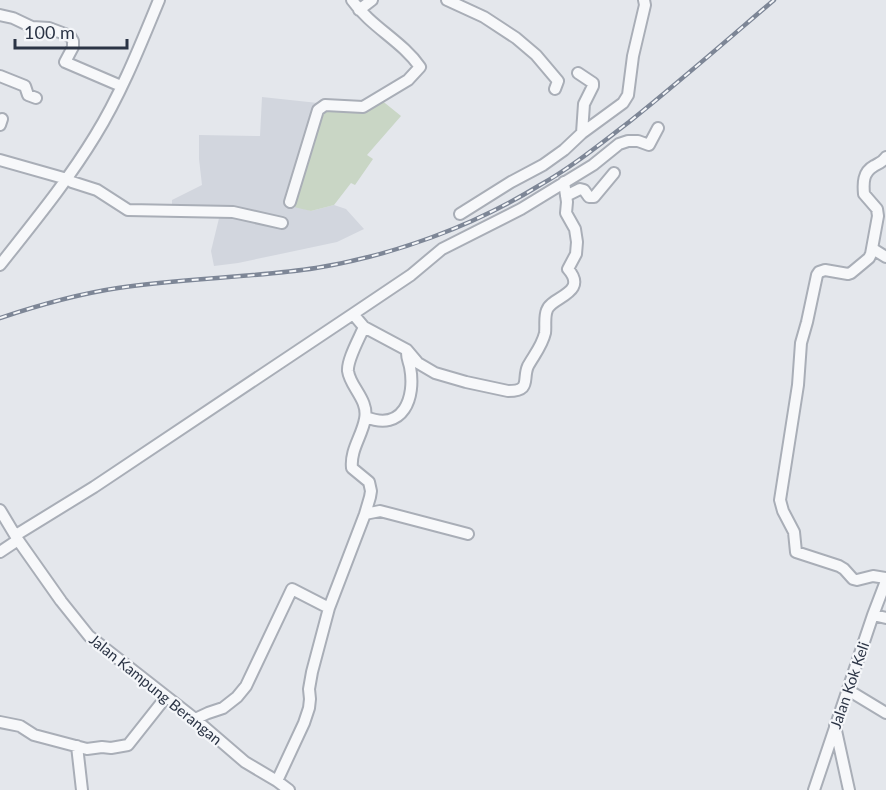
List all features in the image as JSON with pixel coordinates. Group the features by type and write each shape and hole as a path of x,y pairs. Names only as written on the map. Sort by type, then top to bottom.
{"street":[{"path":"0,266 67,179 96,134 121,86 159,0"},
{"path":"291,202 318,110 325,105 363,107 408,80 420,67 414,58 372,23 352,0"},
{"path":"359,10 372,0"},
{"path":"447,0 484,17 516,38 536,55 558,81 555,89"},
{"path":"459,214 543,165 623,103 628,95 633,56 645,5 644,0"},
{"path":"0,15 32,27 49,28 70,36 73,47 65,62 121,86"},
{"path":"578,73 593,83 584,104 582,133"},
{"path":"0,76 25,86 28,95 36,98"},
{"path":"0,552 17,538 411,275 442,249 521,209 593,165 619,144 638,141 649,146 658,129"},
{"path":"886,157 883,162 869,168 864,177 864,194 877,210 878,216 873,249 869,258 848,274 825,270 817,275 801,343 798,385 780,500 783,512 794,532 796,552 839,566 853,579 873,576 886,579"},
{"path":"0,160 97,190 128,210 233,212 282,223"},
{"path":"566,196 582,189 589,197 594,197 614,174"},
{"path":"353,314 364,327 407,350 418,363 435,373 508,391 521,389 525,383 528,367 541,345 547,308 567,294 573,284 574,276 568,267 576,254 577,242 575,229 566,213 564,182"},
{"path":"873,249 886,257"},
{"path":"277,781 309,708 312,672 329,608 365,514 371,491 366,479 352,468 353,453 366,417 362,397 350,378 348,365 364,327"},
{"path":"366,417 377,421 392,419 398,417 405,408 411,382 407,350"},
{"name":"Jalan Kampung Berangan","path":"0,510 61,601 89,636 195,719 245,762 289,790"},
{"path":"365,514 380,511 468,534"},
{"name":"Jalan Kok Keli","path":"814,790 886,579"},
{"path":"195,719 223,708 246,686 292,589 329,608"},
{"path":"873,615 886,618"},
{"path":"848,690 886,713"},
{"path":"0,722 20,726 34,735 77,747 111,748 128,745 166,697"},
{"path":"835,725 849,790"},
{"path":"77,747 82,790"}],"shaded area":[{"path":"262,97 318,103 288,203 311,211 334,205 346,209 364,229 337,242 214,266 211,251 221,210 172,208 172,200 202,185 199,135 260,136"}],"green space":[{"path":"375,95 401,116 367,155 373,159 355,185 351,183 334,205 311,211 294,207 288,203 318,102 321,100 361,104"}],"railway":[{"path":"0,318 59,300 118,288 316,268 404,247 461,226 514,200 586,155 666,92 774,0"}]}
